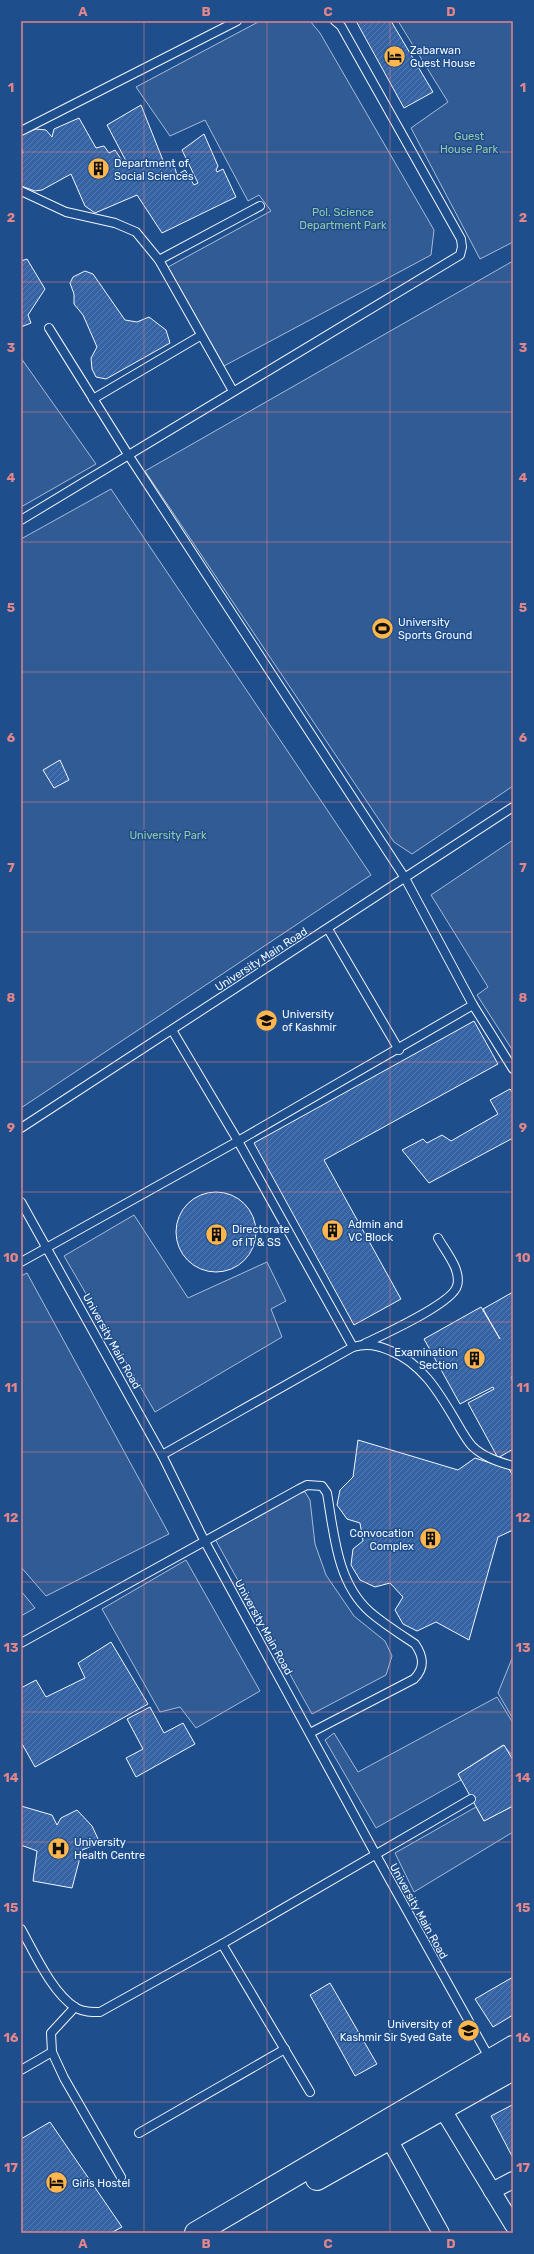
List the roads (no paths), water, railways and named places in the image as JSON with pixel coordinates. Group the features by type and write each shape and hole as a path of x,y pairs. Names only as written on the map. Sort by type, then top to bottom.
{"main road":[{"path":"196,2233 513,2047"},
{"path":"222,2233 443,2110 513,2069"}],"street":[{"path":"443,2110 513,2225"},
{"path":"390,2139 441,2233"},
{"path":"492,2191 513,2180"}],"lane":[{"path":"21,131 237,21"},
{"path":"21,520 460,255 462,247 461,239 341,26 336,21"},
{"path":"21,191 66,212 115,223 136,232 160,260 200,336 233,391"},
{"path":"160,260 260,206"},
{"path":"49,328 129,456 405,878 473,1005 513,1069"},
{"path":"93,399 200,336"},
{"name":"University Main Road","path":"21,1128 513,807"},
{"path":"328,928 399,1050"},
{"path":"21,1262 399,1050 473,1005"},
{"path":"172,1030 238,1141 353,1347"},
{"name":"University Main Road","path":"21,1202 162,1455 204,1540 376,1855 491,2060"},
{"path":"162,1455 353,1347 363,1344 447,1300 454,1293 458,1285 457,1274 438,1238"},
{"path":"363,1344 377,1345 410,1361 441,1396 473,1447 496,1461 513,1466"},
{"path":"21,1643 204,1540 299,1489 307,1485 322,1486 327,1493 337,1553 348,1584 369,1611 415,1644 420,1651 423,1665 420,1673 414,1679 310,1733"},
{"path":"21,1928 51,1980 75,2008 86,2012 100,2012 222,1944 471,1799"},
{"path":"222,1944 310,2092"},
{"path":"75,2008 51,2033 52,2052 64,2078 121,2177"},
{"path":"139,2133 285,2050"},
{"path":"21,2070 52,2052"}],"place":[{"name":"Zabarwan Guest House","path":"394,56"},
{"name":"Department of Social Sciences","path":"98,169"},
{"name":"University Sports Ground","path":"382,628"},
{"name":"University of Kashmir","path":"267,1020"},
{"name":"Admin and VC Block","path":"332,1230"},
{"name":"Directorate of IT & SS","path":"216,1235"},
{"name":"Examination Section","path":"474,1358"},
{"name":"Convocation Complex","path":"430,1539"},
{"name":"University Health Centre","path":"58,1848"},
{"name":"University of Kashmir Sir Syed Gate","path":"468,2030"},
{"name":"Girls Hostel","path":"56,2183"}],"park label":[{"name":"Guest House Park","path":"469,142"},
{"name":"Pol. Science Department Park","path":"343,218"},
{"name":"University Park","path":"168,835"}]}
